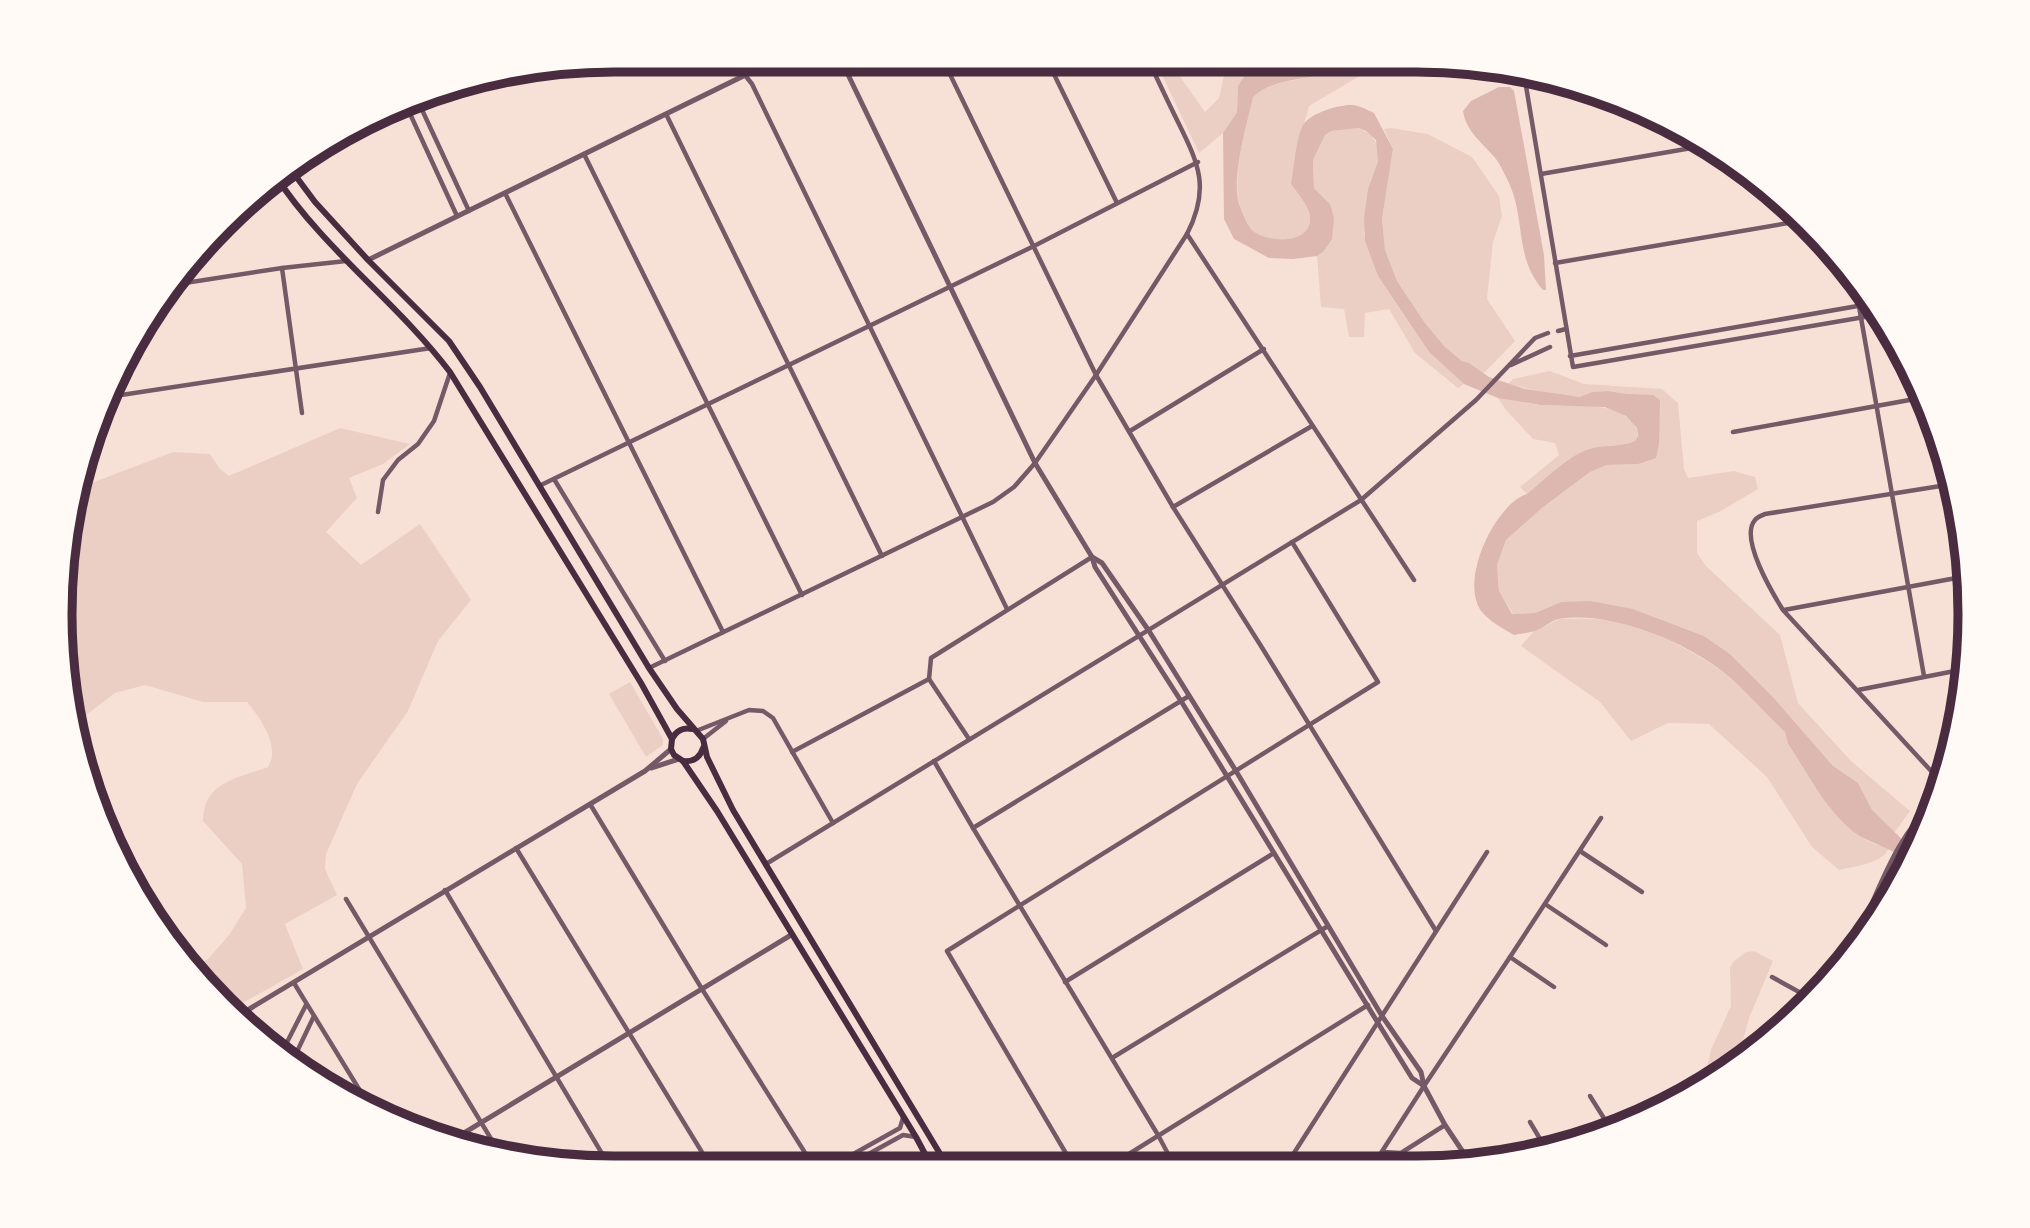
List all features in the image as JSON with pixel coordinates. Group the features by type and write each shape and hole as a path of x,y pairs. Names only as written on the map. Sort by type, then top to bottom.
{"main road":[{"path":"295,176 315,202 368,260 449,341 480,387 649,668 677,709 703,739 704,748 733,810 941,1156"},
{"path":"282,185 346,261 432,348 450,372 641,683 671,739 671,749 717,811 926,1156"},
{"path":"671,739 678,731 689,728 695,730"},
{"path":"681,760 694,760 704,748"}],"street":[{"path":"742,72 752,84 1007,609"},
{"path":"368,260 750,72"},
{"path":"847,72 1035,463 1096,567 1228,776 1321,931 1370,1004 1382,1016 1421,1072 1424,1086 1464,1154"},
{"path":"949,72 1096,375 1173,507 1436,931"},
{"path":"1053,72 1117,203"},
{"path":"649,668 993,502 1014,487 1035,463 1096,375 1195,220 1200,195 1198,162 1154,72"},
{"path":"1533,85 1526,86 1573,367 1869,316"},
{"path":"421,108 469,211"},
{"path":"409,112 457,216"},
{"path":"666,114 882,556"},
{"path":"413,121 425,115"},
{"path":"417,128 428,123"},
{"path":"1541,174 1693,148"},
{"path":"584,154 802,595"},
{"path":"539,486 1034,246 1198,162"},
{"path":"505,193 723,632"},
{"path":"1555,263 1791,223"},
{"path":"1187,234 1414,580"},
{"path":"185,283 346,261"},
{"path":"282,268 302,413"},
{"path":"1858,301 1924,676"},
{"path":"1570,356 1859,306"},
{"path":"1558,331 1566,330"},
{"path":"766,863 1361,500 1476,400 1535,338 1548,333"},
{"path":"1691,335 1693,346"},
{"path":"1560,343 1568,340"},
{"path":"1508,368 1550,347"},
{"path":"118,395 432,348"},
{"path":"1130,431 1264,349"},
{"path":"377,512 383,480 398,460 418,444 434,421 450,372"},
{"path":"1733,432 1914,399"},
{"path":"1173,507 1312,426"},
{"path":"554,479 665,661"},
{"path":"1934,772 1783,610 1757,563 1751,530 1754,520 1765,514 1943,486"},
{"path":"1068,1156 947,951 1378,682 1292,542"},
{"path":"969,739 929,679 931,657 1092,557"},
{"path":"1092,557 1102,563 1149,631 1328,926 1370,1004 1377,1023 1412,1078 1424,1086"},
{"path":"1783,610 1957,578"},
{"path":"1858,691 1955,671"},
{"path":"792,752 929,679"},
{"path":"973,828 1189,696"},
{"path":"695,730 749,710 763,710 773,718 833,823"},
{"path":"703,739 730,718"},
{"path":"245,1011 645,771 671,749"},
{"path":"645,771 681,760"},
{"path":"934,761 1169,1156"},
{"path":"590,803 807,1156"},
{"path":"1871,908 1887,868 1919,817"},
{"path":"1379,1156 1601,818"},
{"path":"516,847 704,1156"},
{"path":"1580,851 1642,892"},
{"path":"1292,1156 1487,852"},
{"path":"1065,982 1274,853"},
{"path":"445,890 603,1156"},
{"path":"346,899 493,1143"},
{"path":"1545,904 1606,946"},
{"path":"1112,1058 1328,926"},
{"path":"462,1134 791,935"},
{"path":"1510,957 1555,987"},
{"path":"1772,977 1802,994"},
{"path":"294,983 362,1094"},
{"path":"285,1045 306,1004"},
{"path":"1125,1156 1370,1004"},
{"path":"296,1053 314,1016"},
{"path":"1590,1096 1606,1121"},
{"path":"850,1156 900,1128 904,1118"},
{"path":"1530,1122 1542,1141"},
{"path":"1382,1152 1401,1153 1445,1125"},
{"path":"865,1156 903,1135 916,1137"}],"shaded area":[{"path":"1161,72 1177,72 1205,112 1219,98 1225,72 1280,72 1238,86 1237,112 1223,133 1199,153"},
{"path":"1330,72 1275,84 1253,97 1241,151 1237,193 1246,220 1257,234 1286,239 1296,237 1309,226 1310,217 1306,205 1291,184 1303,125 1318,113 1333,108 1353,105 1364,108 1374,113 1393,149 1382,219 1385,250 1397,281 1445,347 1489,377 1525,389 1580,397 1592,392 1608,391 1653,395 1660,400 1656,458 1638,464 1607,465 1590,472 1542,508 1506,540 1497,565 1499,591 1512,614 1535,613 1561,602 1590,601 1633,609 1704,636 1730,654 1773,697 1833,766 1858,783 1872,810 1907,844 1901,857 1849,828 1823,799 1788,744 1785,732 1732,679 1696,654 1651,632 1603,620 1559,619 1535,631 1514,635 1482,612 1476,599 1474,582 1477,564 1492,528 1503,512 1578,454 1592,448 1635,441 1637,428 1626,416 1605,407 1540,405 1498,398 1464,384 1429,352 1378,276 1365,241 1364,218 1368,189 1378,161 1376,140 1366,131 1359,128 1331,131 1325,135 1313,160 1314,188 1330,204 1334,218 1332,239 1323,252 1317,256 1293,259 1269,258 1234,239 1224,219 1223,133 1237,112 1238,86 1246,74"},
{"path":"1366,72 1309,106 1291,184 1308,209 1309,226 1296,237 1286,239 1257,234 1243,214 1237,186 1241,148 1253,97 1274,85 1328,73"},
{"path":"1499,87 1510,87 1514,91 1544,255 1546,290 1543,290 1528,265 1509,183 1496,159 1471,131 1463,111 1471,101"},
{"path":"1359,128 1371,135 1378,146 1378,161 1368,189 1364,234 1378,276 1429,352 1464,384 1458,388 1415,353 1389,309 1365,313 1364,337 1349,337 1344,309 1321,307 1317,256 1323,252 1330,204 1314,188 1313,160 1325,135 1331,131"},
{"path":"1384,129 1428,134 1472,157 1499,196 1502,216 1493,242 1487,299 1515,341 1484,373 1462,361 1445,347 1425,323 1397,281 1385,250 1382,219 1393,149"},
{"path":"1550,371 1584,384 1662,389 1678,403 1684,469 1688,478 1734,471 1755,477 1758,489 1721,511 1697,521 1697,553 1706,566 1780,635 1798,703 1851,761 1910,811 1894,833 1871,810 1858,783 1833,766 1773,697 1730,654 1704,636 1633,609 1561,602 1535,613 1513,614 1499,591 1497,565 1506,540 1542,508 1590,472 1607,465 1638,464 1659,444 1659,422 1627,394 1592,392 1580,397 1508,384 1513,379"},
{"path":"1498,398 1553,406 1590,406 1613,410 1632,422 1637,429 1637,436 1635,441 1629,443 1592,448 1578,454 1527,494 1520,487 1559,455 1555,443 1533,439"},
{"path":"340,428 410,444 383,464 349,478 357,498 326,532 361,565 420,524 471,600 438,641 408,711 357,784 326,854 325,869 337,895 285,924 303,969 239,1005 200,964 229,935 246,908 242,864 203,821 209,798 216,790 234,779 268,767 272,749 268,734 247,702 203,702 145,685 115,693 82,718 76,685 72,614 76,543 88,485 173,452 210,454 220,469 229,476"},
{"path":"1560,619 1609,620 1638,627 1666,639 1720,670 1785,732 1788,744 1843,822 1871,842 1889,848 1880,858 1867,864 1839,870 1812,847 1767,777 1709,724 1668,723 1631,741 1600,702 1521,646 1534,631"},
{"path":"630,682 663,739 663,745 646,757 609,694"},
{"path":"1754,951 1773,961 1749,1018 1741,1048 1706,1072 1711,1050 1731,1006 1730,967 1746,952"}]}
